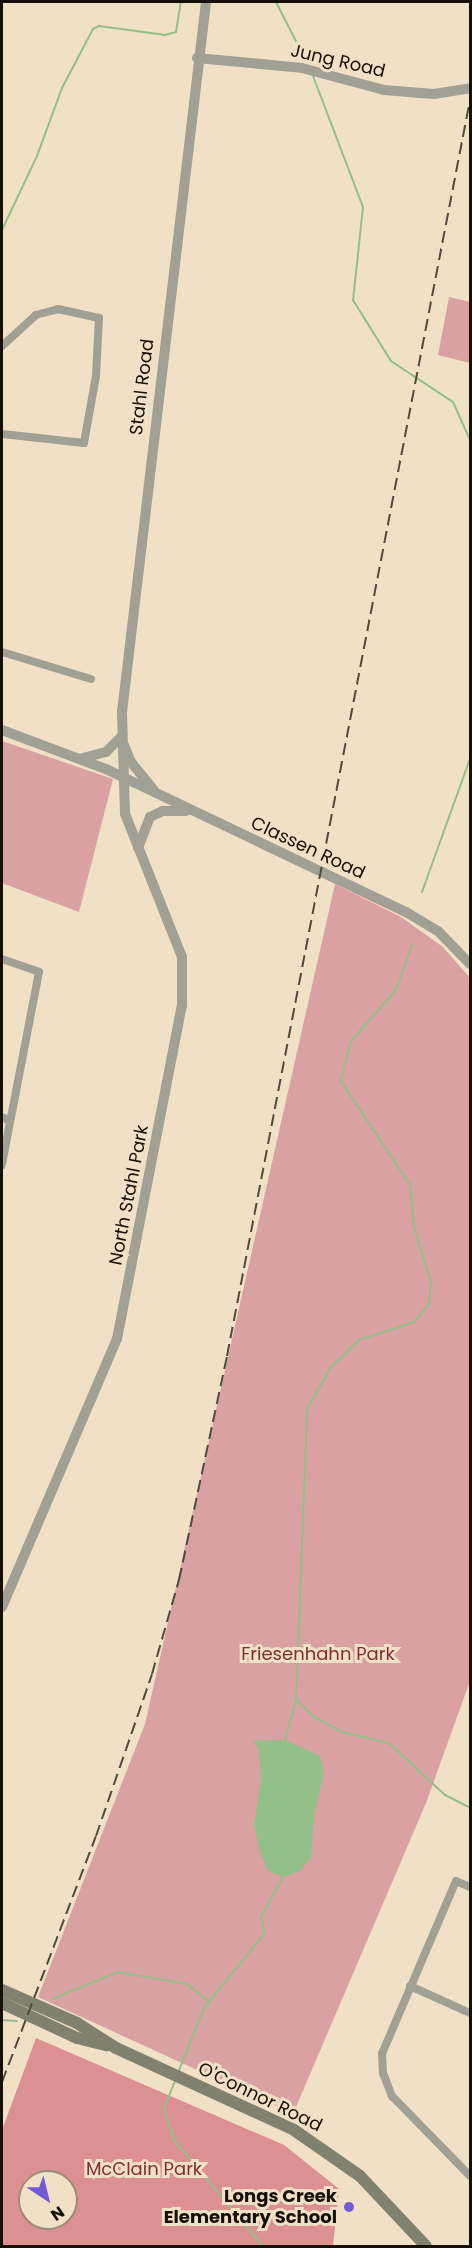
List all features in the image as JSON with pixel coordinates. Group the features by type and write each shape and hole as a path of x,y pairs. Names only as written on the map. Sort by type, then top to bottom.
{"main road":[{"name":"O'Connor Road","path":"2,1990 23,2006 35,2019 77,2038 116,2048"},
{"name":"O'Connor Road","path":"2,2003 39,2006 77,2023 116,2048 294,2130 351,2168 405,2220 426,2247"}],"street":[{"name":"Stahl Road","path":"122,777 124,684 206,2"},
{"name":"Jung Road","path":"198,58 302,68 384,90 434,94 471,88"},
{"path":"2,346 36,315 58,309 99,318 96,376 84,443 2,434"},
{"path":"2,652 90,679"},
{"name":"Classen Road","path":"2,730 79,758 122,777 189,811 406,912 438,931 471,964"},
{"path":"79,758 106,752 122,738 131,762 160,795"},
{"name":"North Stahl Park","path":"2,1607 117,1339 182,1006 182,957 125,814 122,777"},
{"path":"138,848 150,817 163,811 189,811"},
{"path":"2,959 39,972 6,1119 2,1165"},
{"path":"471,1887 456,1881 382,2054 386,2085 400,2105 471,2176"},
{"path":"410,1986 471,2013"}],"green space":[{"path":"449,297 470,302 470,363 438,355"},
{"path":"2,741 113,779 79,912 2,883"},
{"name":"Friesenhahn Park","path":"335,884 401,917 443,947 470,978 470,1681 426,1803 293,2114 38,1997 145,1724"},
{"name":"McClain Park","path":"36,2038 284,2145 339,2189 333,2246 2,2246 2,2130"}],"shaded area":[{"path":"285,1740 320,1756 324,1772 314,1816 311,1857 301,1870 284,1877 268,1871 260,1852 254,1825 261,1779 259,1750 253,1741"}],"waterway":[{"path":"2,230 37,156 62,88 93,29 99,26 165,35 176,32 181,2"},
{"path":"276,2 304,57"},
{"path":"313,76 363,207 353,300 391,361 453,402 470,440"},
{"path":"422,892 470,759"},
{"path":"285,1740 296,1700 307,1409 331,1367 359,1340 414,1322 429,1304 431,1282 414,1227 410,1185 341,1081 351,1041 396,990 412,945"},
{"path":"296,1700 314,1717 342,1732 389,1743 445,1795 470,1808"},
{"path":"178,2073 204,2008 265,1933 261,1917 284,1875"},
{"path":"52,1999 118,1972 187,1984 209,2002"},
{"path":"2,2020 17,2021"},
{"path":"175,2081 164,2108 174,2140 263,2246"}],"railway":[{"path":"2,2082 96,1836 152,1674 179,1580 227,1356 470,100"}],"place":[{"name":"Longs Creek Elementary School","path":"349,2207"}]}
